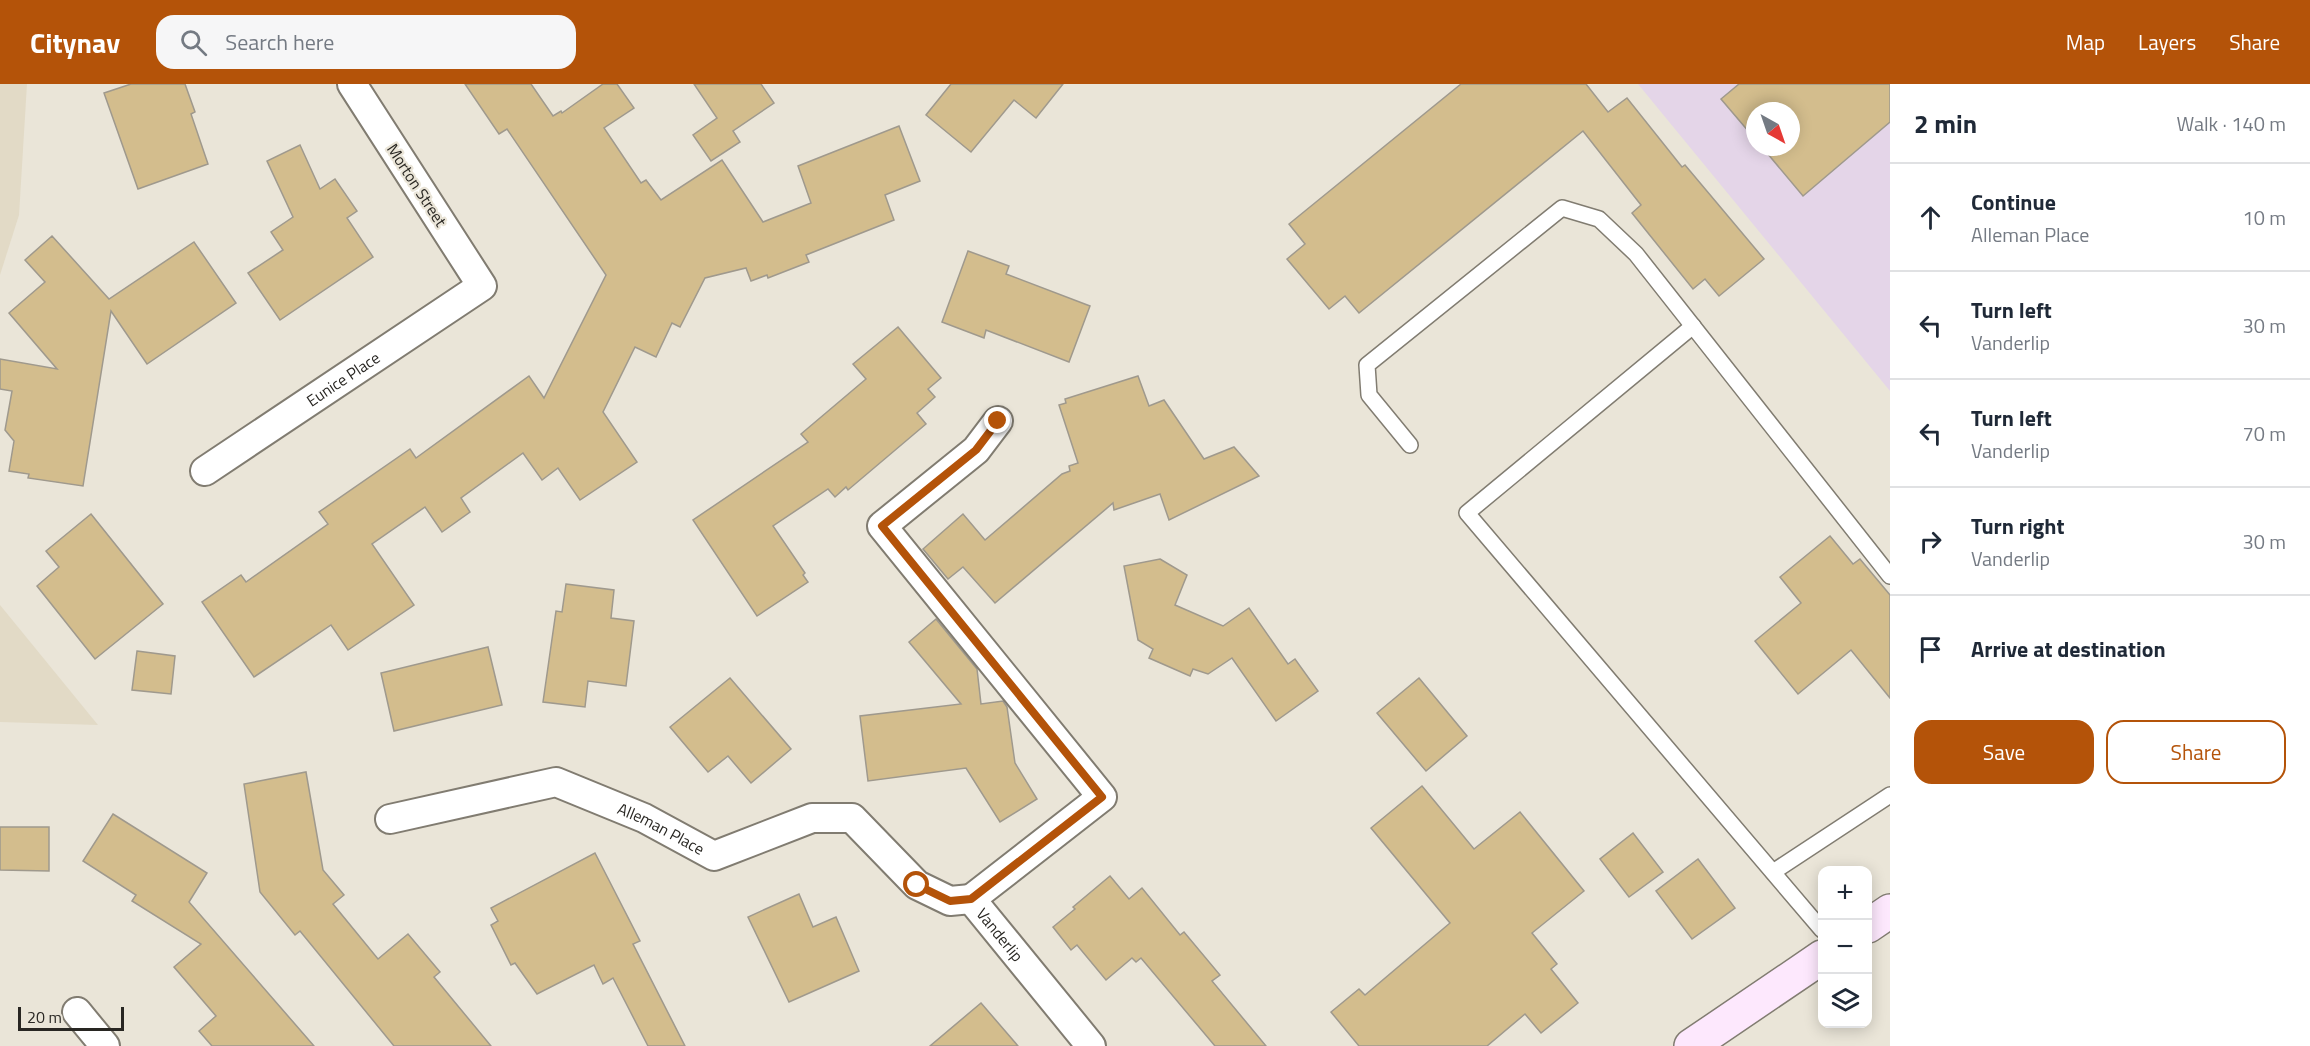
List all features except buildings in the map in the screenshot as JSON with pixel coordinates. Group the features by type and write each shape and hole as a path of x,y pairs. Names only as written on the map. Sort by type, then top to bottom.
{"street":[{"name":"Morton Street","path":"352,84 482,286"},
{"name":"Eunice Place","path":"205,471 482,286"},
{"name":"Vanderlip","path":"998,421 976,450 882,526 1102,797 971,899 1091,1046"},
{"name":"Alleman Place","path":"390,819 556,782 644,818 714,856 812,818 852,818 917,885 950,901 971,899"},
{"path":"1872,923 1890,911"},
{"path":"1691,1046 1818,960"},
{"path":"77,1012 105,1046"}],"lane":[{"path":"1410,445 1369,395 1367,365 1562,208 1599,219 1636,254 1890,576"},
{"path":"1693,326 1467,513 1818,925"},
{"path":"1773,872 1890,795"}],"shaded area":[{"path":"0,84 27,84 19,215 0,275"},
{"path":"1638,84 1890,84 1890,391"},
{"path":"0,605 98,725 0,722"}],"route":[{"path":"917,885 950,901 971,899 1102,797 882,526 976,450 998,421"}]}
